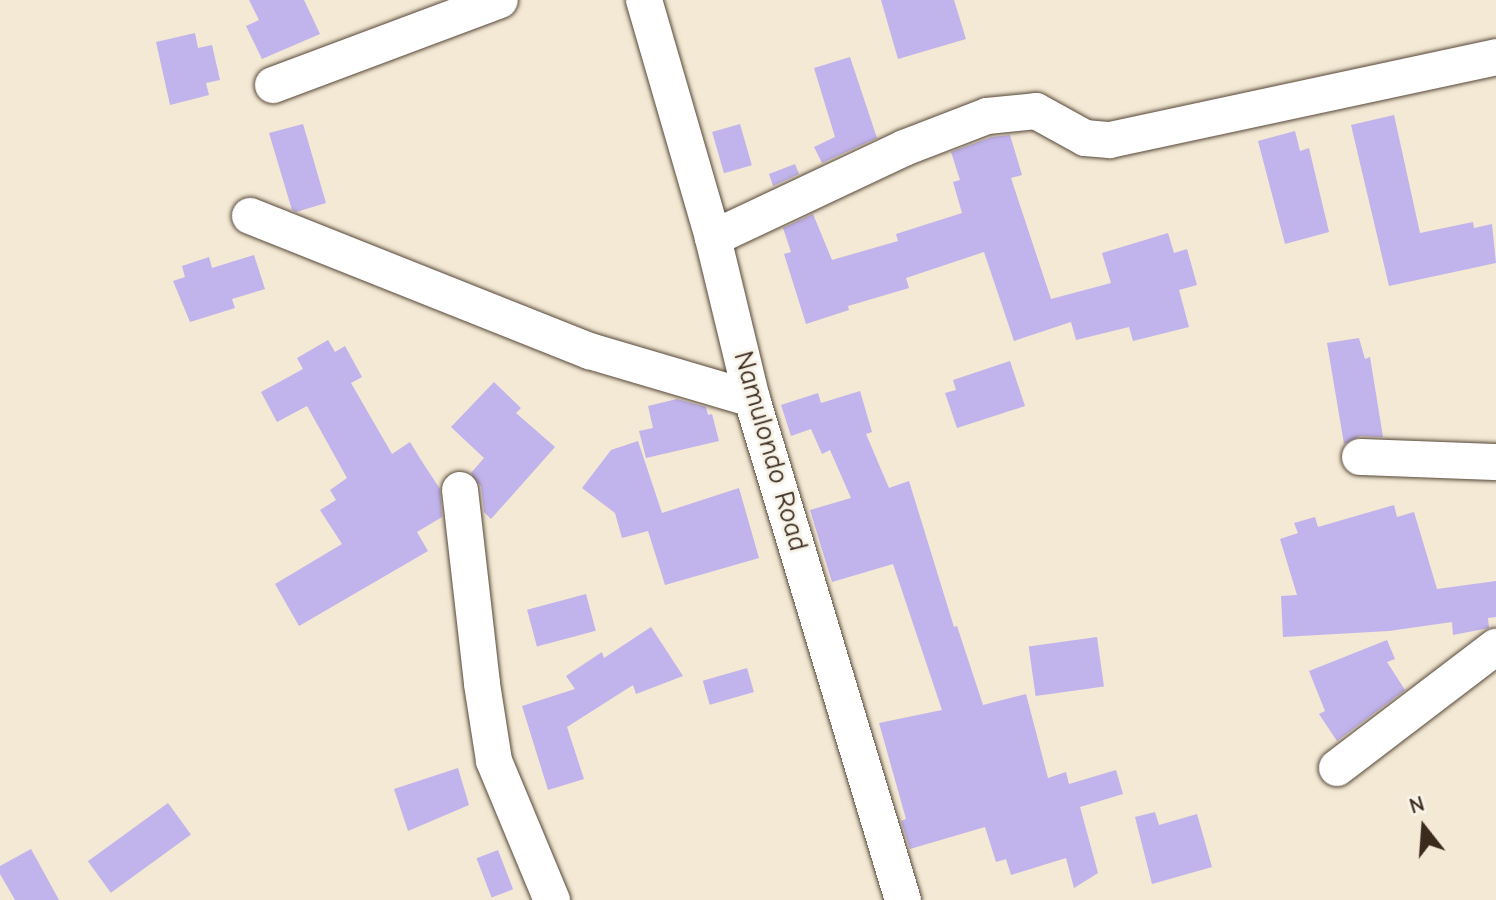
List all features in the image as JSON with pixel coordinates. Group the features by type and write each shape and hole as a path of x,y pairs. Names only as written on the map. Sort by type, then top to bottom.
{"street":[{"path":"273,85 500,0"},
{"name":"Namulondo Road","path":"644,0 713,238 752,399 903,900"},
{"path":"713,238 904,148 987,116 1036,111 1085,138 1110,140 1496,57"},
{"path":"250,216 590,351 752,399"},
{"path":"1360,457 1496,462"},
{"path":"460,490 494,761 552,900"},
{"path":"1337,768 1496,647"}],"building":[{"path":"249,0 304,0 320,34 262,59 246,26 259,20"},
{"path":"881,0 954,0 966,39 898,59"},
{"path":"195,33 198,48 212,45 220,80 206,83 209,95 170,105 156,42"},
{"path":"850,57 877,138 822,163 814,147 835,137 814,68"},
{"path":"1394,115 1420,233 1473,222 1474,228 1492,224 1496,263 1389,286 1351,125"},
{"path":"303,124 326,203 296,212 292,210 269,133"},
{"path":"740,124 752,165 724,173 712,132"},
{"path":"1295,131 1300,151 1309,148 1329,232 1285,244 1258,141"},
{"path":"1010,135 1022,175 1011,178 1051,299 1111,283 1102,253 1168,233 1174,253 1187,249 1197,285 1179,290 1189,327 1133,341 1129,327 1076,340 1071,322 1014,341 984,252 906,278 909,288 848,306 849,310 806,324 784,254 791,252 783,228 813,214 832,260 898,241 896,234 962,213 953,182 960,180 951,152 992,137"},
{"path":"795,164 799,174 773,186 769,174"},
{"path":"254,255 265,289 232,299 235,308 190,322 173,281 185,277 182,266 209,257 212,268"},
{"path":"1359,338 1365,359 1370,357 1383,437 1360,436 1344,444 1327,343"},
{"path":"328,340 335,352 345,346 362,377 351,383 392,454 410,442 440,489 442,517 417,532 428,551 299,626 275,584 342,544 320,510 336,500 330,490 347,478 307,406 277,422 261,392 303,369 297,358"},
{"path":"1010,361 1025,406 957,428 945,393 956,390 953,380"},
{"path":"494,382 521,408 516,413 555,447 491,519 484,512 481,487 471,473 484,458 451,427"},
{"path":"860,391 872,432 866,434 889,488 909,481 954,627 957,626 983,705 1026,694 1048,778 1066,772 1069,784 1116,770 1123,794 1080,807 1098,873 1074,888 1066,858 1011,875 1006,859 996,862 985,827 910,849 901,821 906,819 879,723 942,710 893,564 832,582 810,510 851,498 830,450 822,454 811,429 791,436 781,405 818,393 821,403"},
{"path":"677,399 706,407 708,415 712,414 719,441 646,458 639,431 653,428 648,406"},
{"path":"638,441 662,513 739,488 759,558 665,585 648,531 622,538 615,513 582,488 611,450"},
{"path":"1394,505 1397,517 1414,512 1437,589 1496,581 1496,617 1488,618 1489,628 1453,635 1452,622 1389,631 1283,637 1281,596 1297,595 1280,539 1298,533 1294,523 1315,517 1318,527"},
{"path":"586,594 596,631 537,646 527,610"},
{"path":"651,627 683,676 636,694 633,685 567,727 584,779 548,790 522,706 575,689 566,676 602,652 604,658"},
{"path":"1097,637 1104,687 1036,696 1029,647"},
{"path":"1387,640 1395,659 1387,662 1405,690 1337,741 1319,714 1325,711 1309,671"},
{"path":"747,668 754,692 710,705 703,681"},
{"path":"458,768 469,805 408,831 394,789"},
{"path":"168,803 191,835 111,893 88,861"},
{"path":"1155,812 1159,825 1197,814 1212,867 1152,884 1135,817"},
{"path":"31,849 59,900 15,900 0,874 0,866"},
{"path":"498,850 513,889 492,897 477,858"}]}
